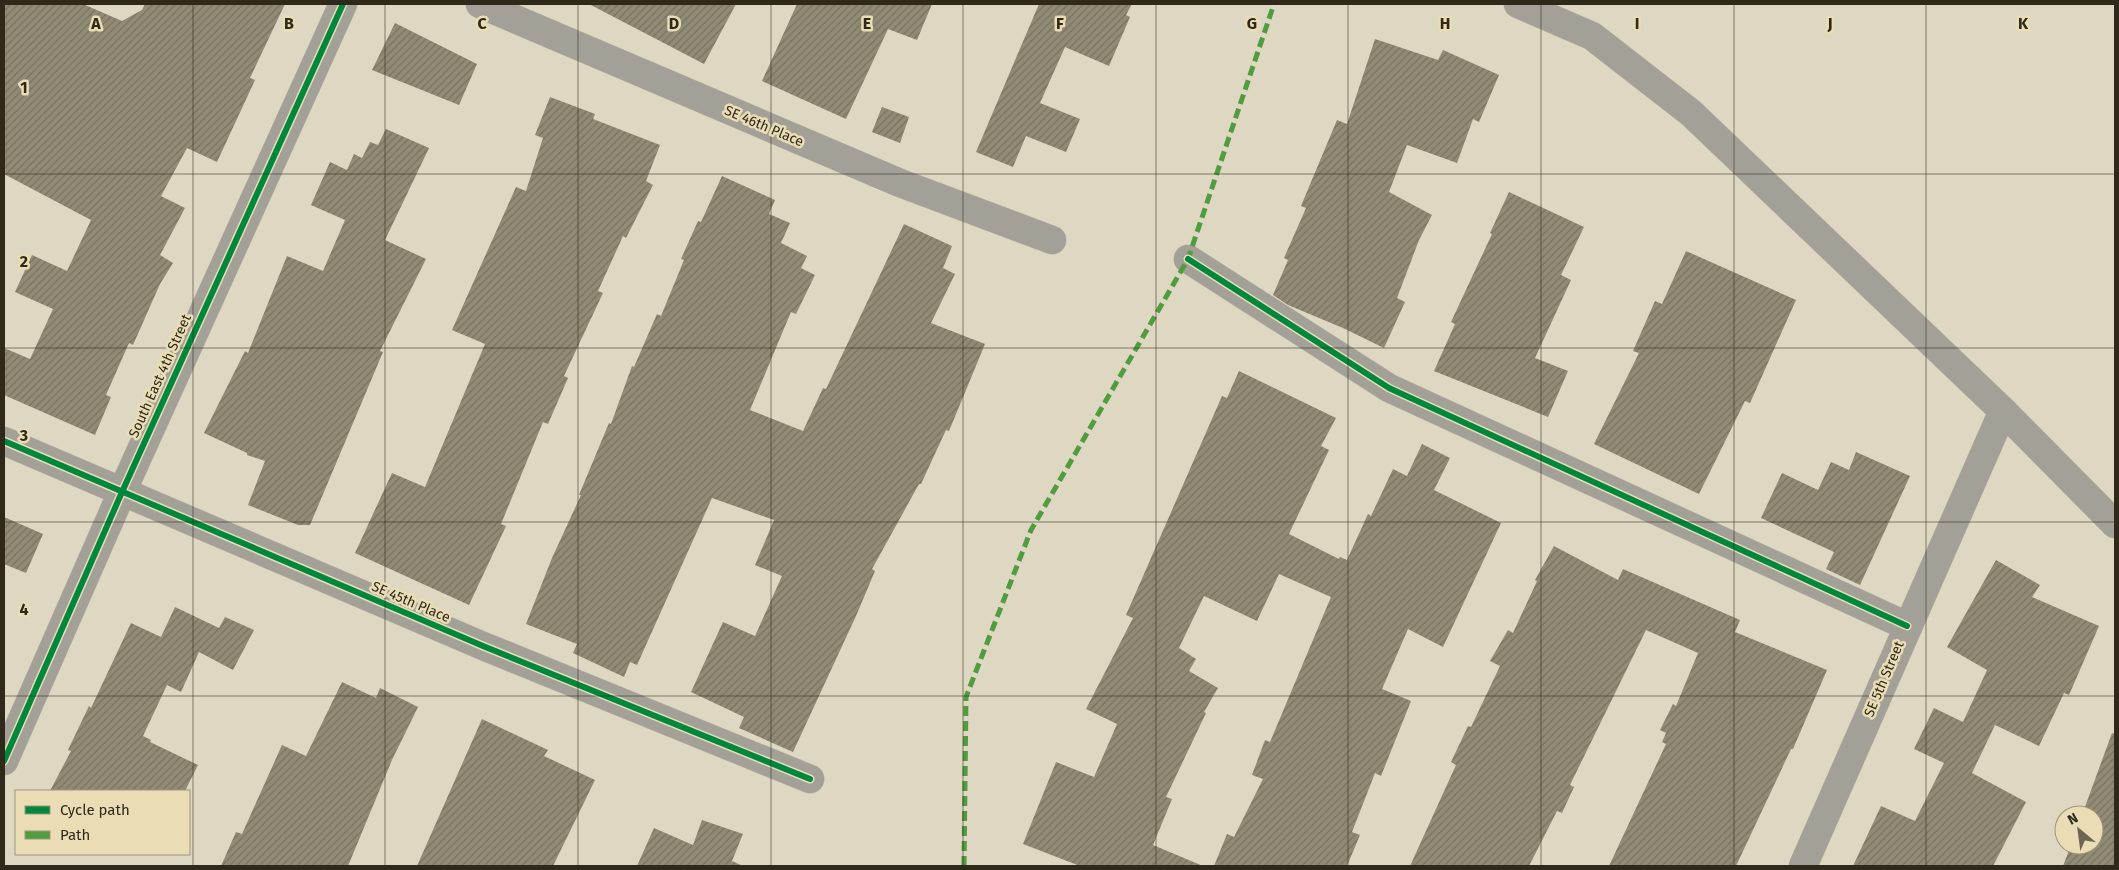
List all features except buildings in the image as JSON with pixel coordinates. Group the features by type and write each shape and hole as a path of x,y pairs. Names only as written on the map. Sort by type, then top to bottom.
{"street":[{"name":"South East 4th Street","path":"4,761 122,492 343,4"},
{"name":"SE 46th Place","path":"480,4 900,183 1052,240"},
{"path":"1518,4 1592,36 1691,113 2003,410 2115,524"},
{"path":"1188,259 1389,388 1907,626"},
{"name":"SE 5th Street","path":"1803,866 2003,410"},
{"name":"SE 45th Place","path":"4,441 456,634 810,779"}],"marked path":[{"path":"964,866 966,697 1031,530 1188,259 1274,4"}],"cycle path":[{"path":"4,761 122,492 343,4"},
{"path":"1188,259 1389,388 1907,626"},
{"path":"4,441 483,646 810,779"}]}
